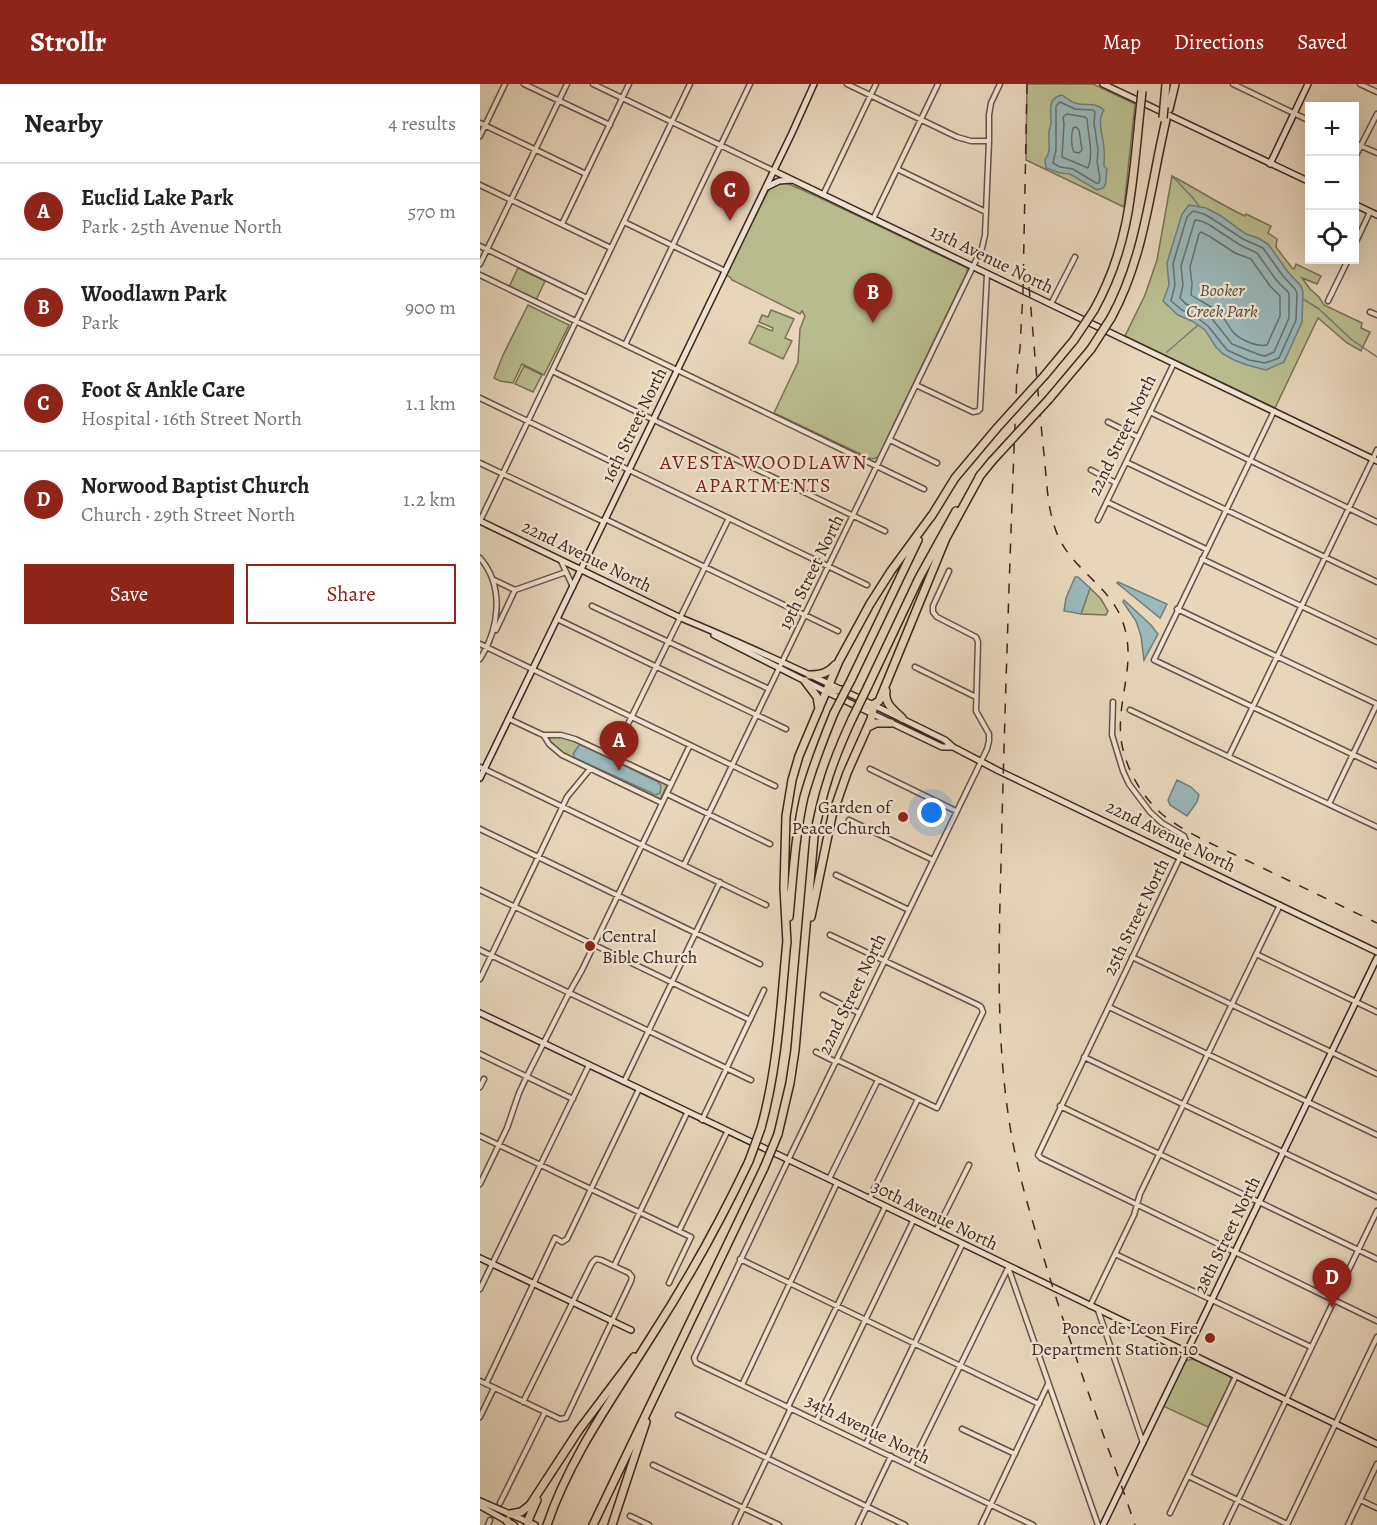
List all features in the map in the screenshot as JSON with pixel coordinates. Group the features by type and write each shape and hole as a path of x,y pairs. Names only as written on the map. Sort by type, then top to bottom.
{"highway":[{"path":"593,1525 764,1168 778,1134 790,1083 811,865 819,809 837,751 919,578 960,504 981,474 1091,349 1125,292 1148,212 1165,119 1166,84"},
{"path":"1166,108 1175,84"},
{"path":"787,943 784,888 786,816 799,756 839,661 880,588 932,515 955,478 1074,340 1108,284 1130,210 1142,86"},
{"path":"857,707 874,705 879,701 946,538 981,474"},
{"path":"547,1525 562,1485 582,1448 703,1252 749,1161 761,1128 773,1076 796,850 804,798 834,713 932,515"},
{"path":"819,709 817,697 808,678 830,671 839,661"},
{"path":"886,685 885,696 888,704 902,718"},
{"path":"827,692 844,690"},
{"path":"805,942 832,816 847,773 868,727 874,705"},
{"path":"868,727 876,723 891,723"},
{"path":"510,1521 526,1509 579,1430 658,1327"},
{"path":"612,1525 639,1448 652,1402"},
{"path":"530,1524 544,1484"}],"street":[{"path":"480,136 482,125 505,84"},
{"path":"524,84 610,125"},
{"path":"480,264 567,84"},
{"name":"13th Avenue North","path":"593,84 1375,460"},
{"path":"562,224 629,84"},
{"path":"480,521 690,84"},
{"path":"625,345 750,84"},
{"name":"16th Street North","path":"480,778 482,768 509,719 814,84"},
{"path":"847,84 965,140 989,141"},
{"path":"823,195 876,84"},
{"path":"873,219 938,84"},
{"name":"19th Street North","path":"684,866 984,241 989,115 991,103 1000,84"},
{"path":"1103,84 1305,180"},
{"path":"1233,84 1305,119"},
{"path":"1270,164 1308,84"},
{"path":"1360,84 1377,92"},
{"path":"1356,156 1377,114"},
{"path":"482,125 586,174"},
{"path":"1361,146 1377,153"},
{"path":"897,169 986,212"},
{"path":"766,188 778,181 794,180"},
{"path":"480,185 611,248"},
{"path":"1359,206 1377,215"},
{"path":"1359,235 1370,212"},
{"path":"624,222 725,271"},
{"path":"480,246 587,298"},
{"path":"1051,304 1075,257"},
{"path":"1328,301 1346,264"},
{"path":"916,385 975,412 980,409 987,273"},
{"path":"480,276 924,489"},
{"path":"1370,312 1377,315"},
{"name":"22nd Street North","path":"1098,520 1174,363"},
{"path":"552,371 885,531"},
{"path":"480,398 867,585"},
{"path":"1274,411 1154,660 1377,766"},
{"path":"1150,412 1377,522"},
{"path":"1108,422 1138,437"},
{"path":"890,440 937,463"},
{"path":"1229,756 1325,557 1375,460 1377,450"},
{"path":"1126,462 1377,582"},
{"path":"480,463 838,631"},
{"path":"1091,471 1116,483"},
{"path":"1107,502 1206,549"},
{"path":"605,753 623,733 632,717 729,518"},
{"name":"22nd Avenue North","path":"480,521 779,668 844,690 945,740 953,747 981,761 1377,952"},
{"path":"480,558 493,580 496,601 495,624 487,647"},
{"path":"1202,559 1377,642"},
{"path":"561,560 573,587"},
{"name":"22nd Street North","path":"694,1357 989,741 988,734 976,711 978,642 976,637 938,617 933,612 933,606 949,571"},
{"path":"493,580 515,590 566,572"},
{"path":"480,661 515,590"},
{"path":"592,606 770,689"},
{"path":"1177,609 1377,704 1329,804"},
{"name":"22nd Avenue North","path":"681,618 783,662 827,692 857,707 942,747 953,747"},
{"path":"557,619 786,729"},
{"path":"480,644 775,786"},
{"path":"915,667 976,697"},
{"name":"25th Street North","path":"1113,702 1112,735 1123,771 1134,792 1150,812 1162,823 1184,836 1186,845 1038,1155 1137,1205"},
{"path":"1130,710 1377,827"},
{"path":"509,719 543,735 562,755 662,803"},
{"path":"543,735 555,734 568,737 671,784"},
{"path":"480,1184 507,1128 527,1076 594,945 690,745"},
{"path":"482,768 766,905"},
{"path":"480,979 569,793 590,769"},
{"path":"870,769 956,811"},
{"path":"667,794 770,844"},
{"path":"849,820 933,860"},
{"path":"480,829 760,964"},
{"path":"836,875 909,910"},
{"path":"624,1082 720,882"},
{"path":"480,890 750,1020"},
{"path":"1090,1306 1140,1194 1280,905"},
{"path":"816,1052 937,1108 983,1012 978,1005 830,935"},
{"path":"480,950 751,1080"},
{"path":"1256,954 1377,1012"},
{"path":"1132,957 1377,1074"},
{"name":"28th Street North","path":"1103,1525 1377,958"},
{"path":"702,1120 764,990"},
{"path":"823,995 859,1013"},
{"path":"1109,1006 1377,1135"},
{"name":"30th Avenue North","path":"480,1013 1377,1444"},
{"path":"480,1054 573,1099"},
{"path":"1084,1057 1377,1197"},
{"path":"480,1289 589,1065"},
{"path":"480,1088 484,1079"},
{"path":"828,1179 878,1080"},
{"path":"486,1384 555,1238 562,1242 567,1239 639,1089"},
{"path":"869,1199 918,1099"},
{"path":"1060,1107 1377,1259"},
{"path":"614,1266 687,1113"},
{"path":"679,1231 728,1132"},
{"path":"480,1136 691,1237 669,1283"},
{"path":"936,1232 969,1166"},
{"path":"742,1384 837,1184"},
{"path":"1137,1205 1377,1321"},
{"path":"735,1525 768,1459 790,1410 788,1407 885,1207"},
{"path":"1226,1525 1377,1211"},
{"path":"816,1421 913,1221"},
{"path":"866,1444 962,1245"},
{"path":"1115,1254 1311,1347"},
{"path":"480,1258 631,1330"},
{"path":"480,1381 494,1388 560,1419 566,1418 631,1281 632,1276 629,1273 596,1259 592,1263 524,1402"},
{"path":"740,1260 1039,1404"},
{"path":"911,1466 1008,1267"},
{"path":"1008,1267 1098,1525"},
{"path":"1098,1310 1143,1443"},
{"path":"1188,1476 1288,1525 1377,1337"},
{"name":"34th Avenue North","path":"694,1357 695,1362 1033,1525"},
{"path":"1170,1513 1236,1376"},
{"path":"981,1525 1049,1383"},
{"path":"480,1417 494,1388"},
{"path":"500,1503 545,1412"},
{"path":"678,1415 905,1525"},
{"path":"962,1429 1015,1454"},
{"path":"858,1525 891,1456"},
{"path":"1348,1525 1377,1464"},
{"path":"653,1465 779,1525"},
{"path":"1360,1500 1377,1508"},
{"path":"480,1501 510,1521"},
{"path":"480,1506 510,1521 530,1524"},
{"path":"630,1516 649,1525"}],"green space":[{"path":"1027,84 1093,84 1135,104 1124,207 1026,160"},
{"name":"Booker Creek Park","path":"1172,176 1235,211 1271,226 1268,233 1277,239 1276,247 1292,268 1294,269 1296,264 1321,276 1317,284 1302,278 1324,305 1362,323 1361,328 1370,332 1361,351 1347,343 1318,318 1275,408 1125,336 1145,295 1157,260"},
{"path":"784,182 967,268 878,457 873,459 774,413 798,362 800,329 805,316 802,311 800,314 726,275 768,191 775,184"},
{"path":"518,268 545,281 536,300 509,287"},
{"path":"528,305 569,325 544,375 522,364 513,383 500,381 494,378"},
{"path":"771,310 794,319 785,338 792,341 783,359 749,343 758,325 772,331 773,328 759,322 762,315 768,317"},
{"path":"524,366 542,375 533,392 515,384"},
{"path":"1090,588 1101,599 1108,611 1106,615 1081,614"},
{"path":"552,736 576,741 665,783 667,785 661,798 658,799 563,754 550,741"},
{"path":"1193,1359 1231,1378 1208,1427 1163,1406 1185,1361"}],"water":[{"path":"1062,95 1075,103 1094,105 1104,110 1100,124 1104,166 1107,169 1103,188 1097,190 1070,174 1046,168 1051,106 1054,99"},
{"path":"1189,205 1206,208 1246,234 1268,244 1301,286 1303,292 1302,322 1284,362 1266,370 1234,360 1216,347 1205,330 1178,315 1163,301 1169,285 1167,263 1182,214"},
{"path":"1075,577 1090,588 1081,614 1064,611 1066,598"},
{"path":"1117,583 1167,604 1160,618"},
{"path":"1124,600 1158,634 1144,660 1141,636 1136,621 1123,602"},
{"path":"580,744 658,782 661,786 660,793 652,794 575,758 573,754"},
{"path":"1177,780 1191,787 1199,795 1187,816 1170,805 1168,800"}],"waterway":[{"path":"1174,178 1199,206"},
{"path":"1303,299 1319,309 1352,340 1377,357"},
{"path":"1167,352 1198,325"}],"railway":[{"path":"1027,84 1023,291 1017,373 1002,820 999,940 1002,1059 1012,1138 1029,1209 1052,1286 1135,1525"},
{"path":"1029,287 1047,486 1052,518 1059,538 1073,560 1101,588 1122,620 1127,636 1128,652 1120,729 1124,755 1137,783 1149,801 1163,815 1182,828 1377,923"}],"place":[{"name":"Foot & Ankle Care","path":"730,221"},
{"name":"Woodlawn Park","path":"873,323"},
{"name":"Euclid Lake Park","path":"619,771"},
{"name":"Garden of Peace Church","path":"903,817"},
{"name":"Central Bible Church","path":"590,946"},
{"name":"Norwood Baptist Church","path":"1332,1308"},
{"name":"Ponce de Leon Fire Department Station 10","path":"1210,1338"}],"district":[{"name":"AVESTA WOODLAWN APARTMENTS","path":"764,474"}]}
